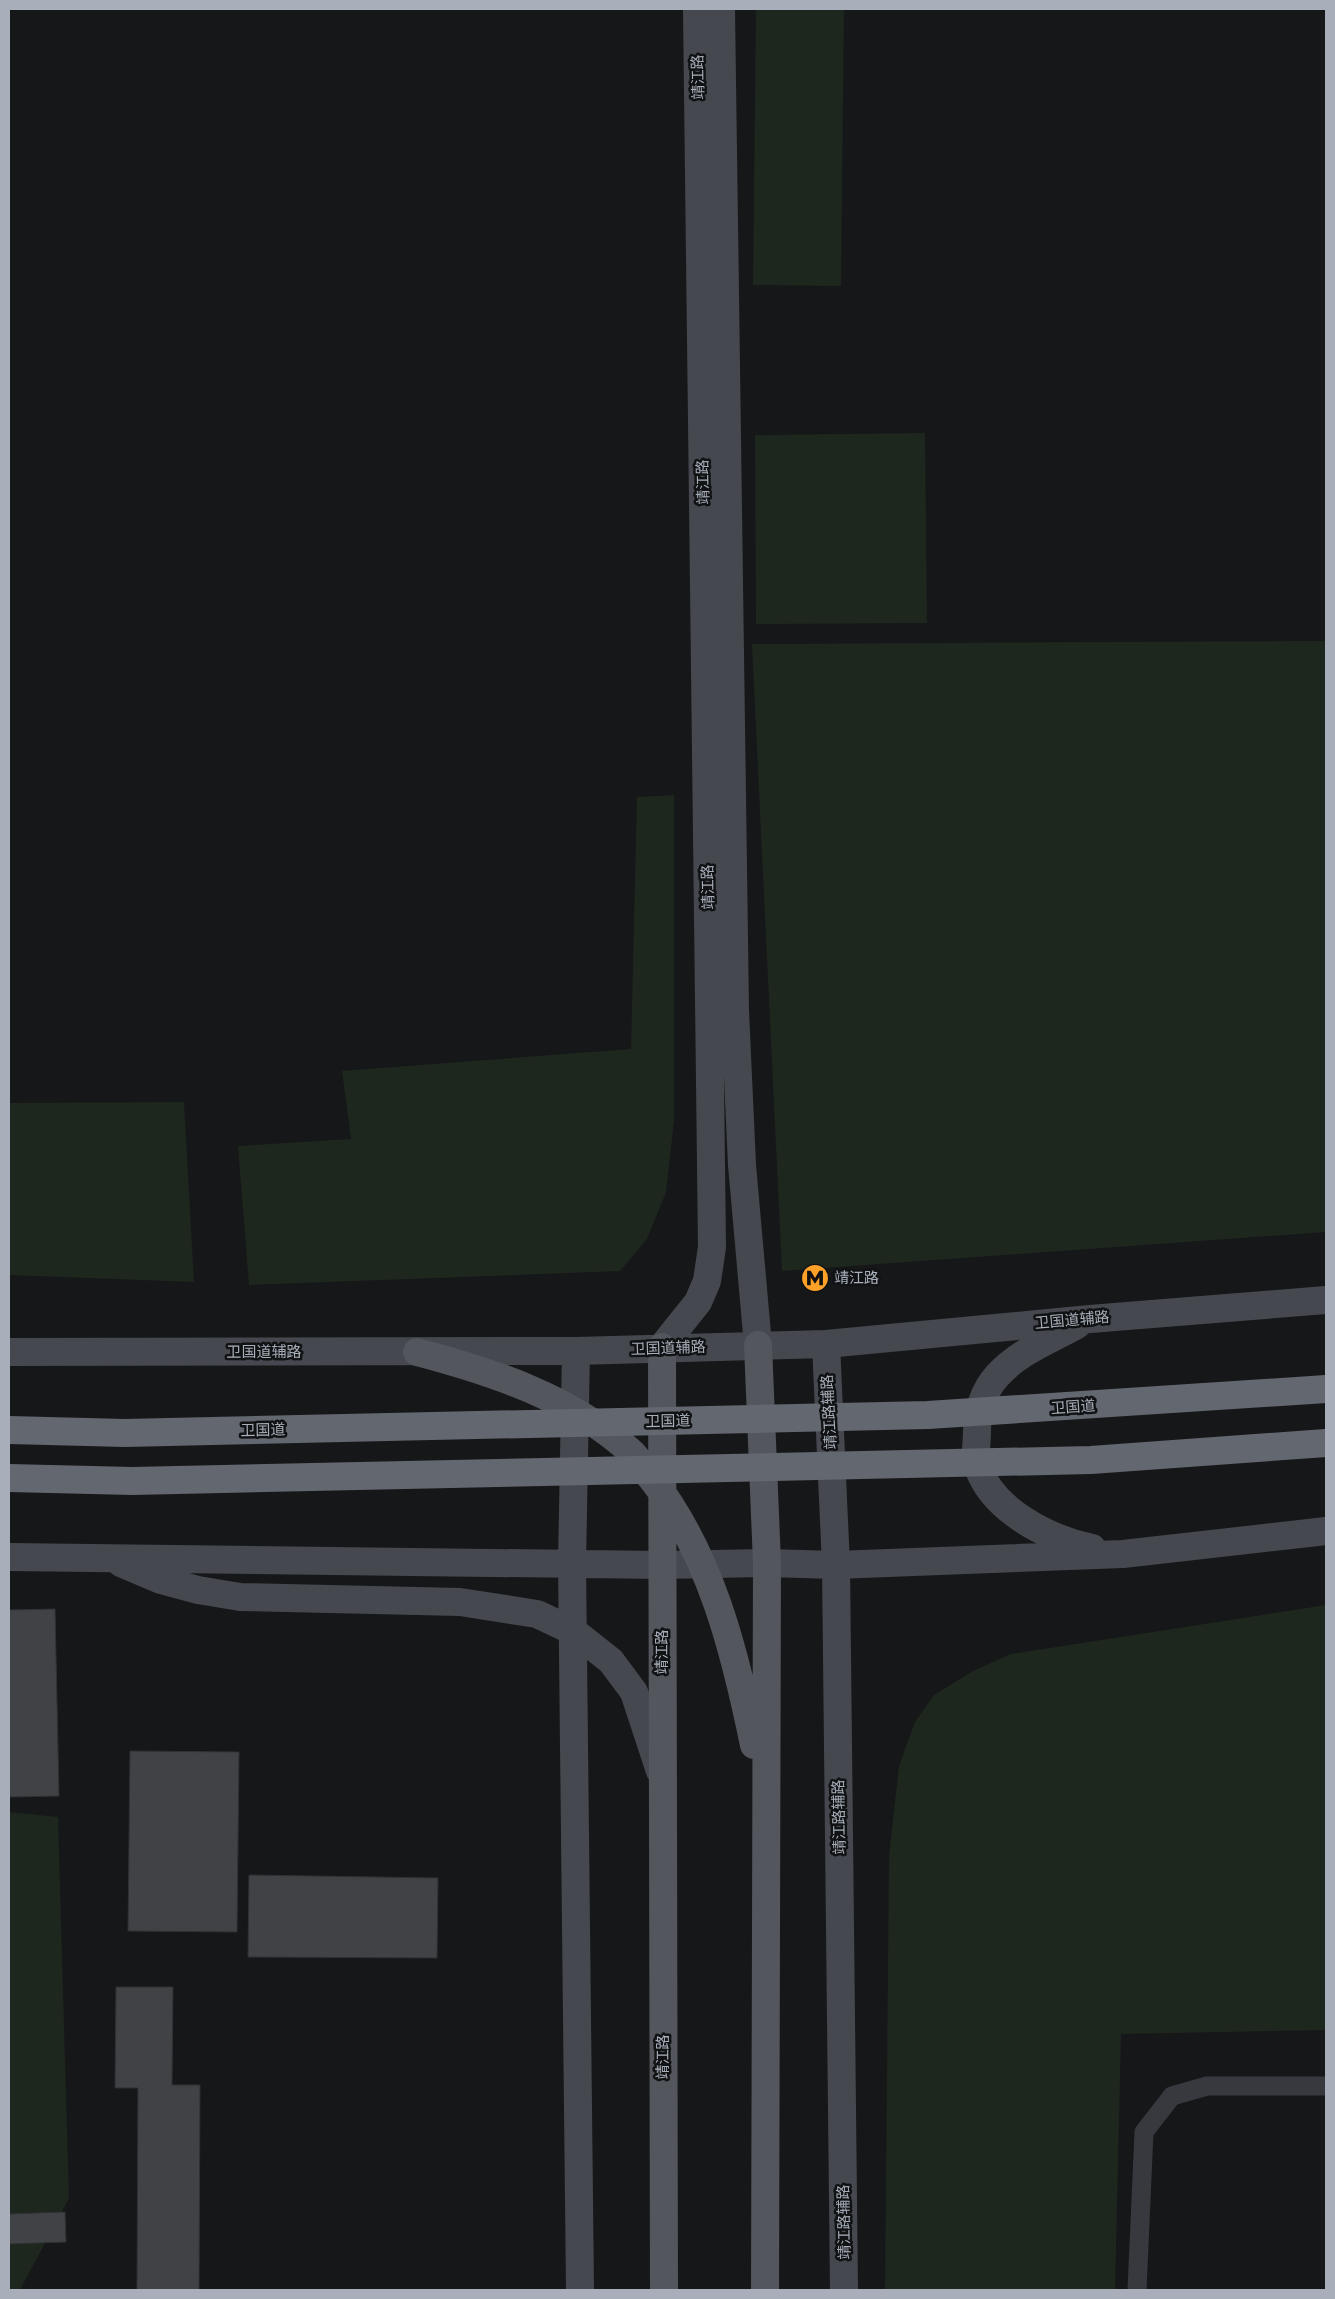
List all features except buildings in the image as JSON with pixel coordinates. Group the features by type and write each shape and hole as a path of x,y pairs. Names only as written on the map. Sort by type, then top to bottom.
{"highway":[{"name":"卫国道","path":"9,1430 124,1433 928,1415 1326,1389"},
{"path":"9,1478 142,1481 918,1465 1091,1460 1326,1443"}],"main road":[{"name":"靖江路","path":"664,2290 662,1347 698,1302 708,1281 712,1248 697,9"},
{"name":"靖江路","path":"721,9 735,1011 742,1165 758,1345 767,1563 765,2290"},
{"name":"卫国道辅路","path":"9,1352 576,1351 662,1347 826,1344 1090,1319 1326,1300"},
{"path":"1090,1319 1011,1361 995,1377 984,1398 977,1426 977,1465 984,1479 1000,1500 1023,1519 1064,1540 1123,1554"},
{"name":"靖江路辅路","path":"826,1344 836,1565 844,2290"},
{"path":"576,1351 572,1563 580,2290"},
{"path":"417,1352 479,1368 575,1410 631,1453 662,1493 690,1536 713,1592 745,1701 765,1801"},
{"path":"9,1557 662,1565 767,1563 836,1565 1123,1554 1326,1531"},
{"path":"111,1558 161,1580 198,1590 240,1597 460,1602 538,1614 573,1631 611,1661 634,1692 662,1779"}],"lane":[{"path":"1137,2290 1144,2132 1172,2096 1206,2086 1326,2086"}],"shaded area":[{"path":"756,9 844,9 841,286 753,285"},
{"path":"925,433 927,623 756,624 755,435"},
{"path":"1326,641 1326,1232 782,1271 752,644"},
{"path":"674,795 674,1121 666,1192 647,1239 620,1271 249,1285 238,1146 351,1139 342,1071 631,1049 637,797"},
{"path":"184,1102 194,1282 9,1275 9,1103"},
{"path":"1326,1605 1326,2030 1121,2034 1115,2290 885,2290 889,1856 899,1766 915,1722 934,1695 973,1671 1011,1654"},
{"path":"9,1812 58,1817 69,2198 20,2290 9,2290"}],"place":[{"name":"靖江路","path":"815,1278"}]}
